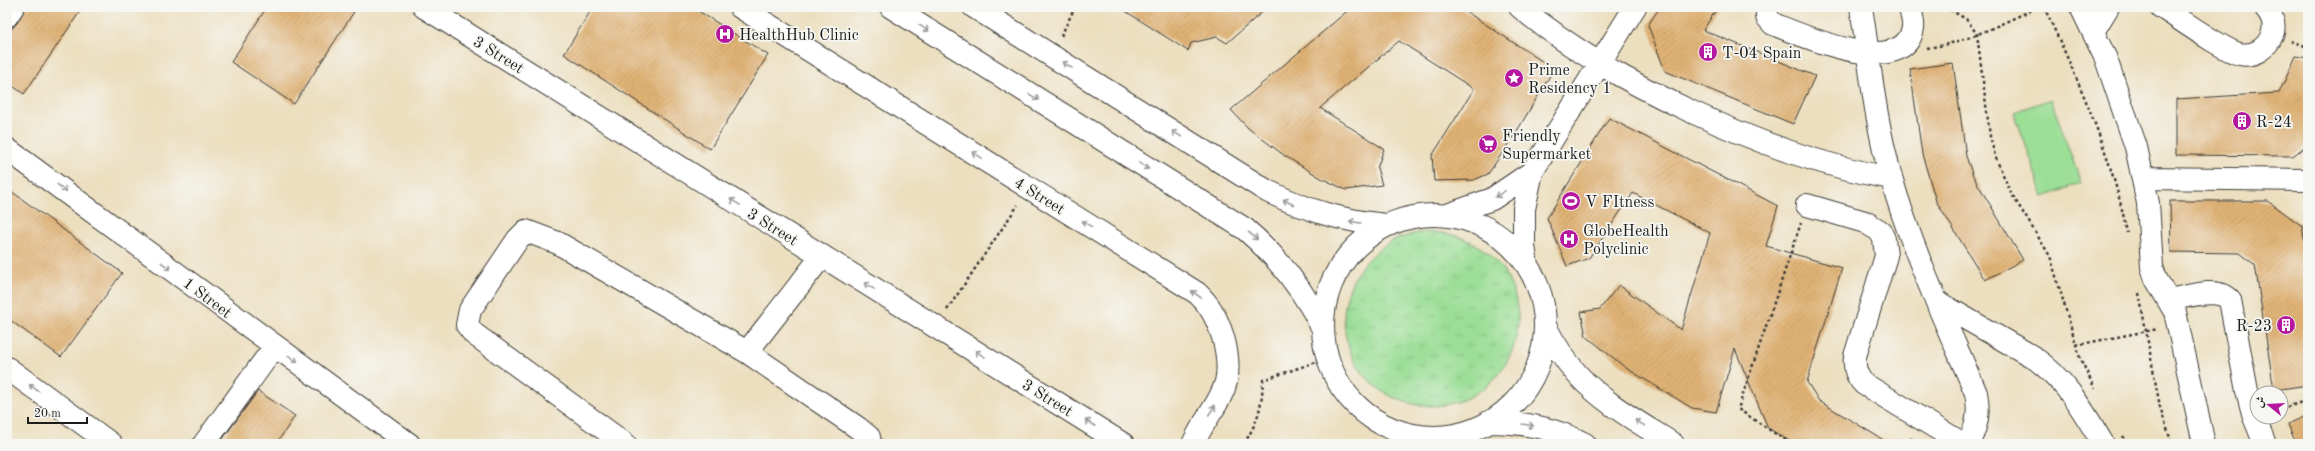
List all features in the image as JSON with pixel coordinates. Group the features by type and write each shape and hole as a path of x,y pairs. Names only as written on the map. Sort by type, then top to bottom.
{"street":[{"path":"7,16 13,7"},
{"name":"3 Street","path":"424,7 1123,444"},
{"name":"4 Street","path":"740,7 1197,293 1218,319 1228,357 1227,381 1223,392 1200,427 1193,444"},
{"path":"891,7 1245,229 1269,250 1298,284 1323,329"},
{"path":"974,7 1267,191 1295,205 1325,216 1355,222 1386,225"},
{"path":"1520,7 1557,37 1599,64 1679,105 1761,142 1826,164 1891,178"},
{"path":"1527,265 1524,221 1527,190 1532,172 1635,7"},
{"path":"1767,7 1767,17 1773,24 1835,47 1868,53 1898,49 1909,40 1913,26 1910,7"},
{"path":"1860,7 1876,113 1891,178 1914,244 1976,393 1979,405 1976,428 1968,444"},
{"path":"2081,7 2094,30 2118,88 2144,178 2148,203 2152,267 2156,278 2170,300 2178,326 2194,409 2204,444"},
{"path":"2094,30 2108,7"},
{"path":"2161,7 2232,51 2248,55 2263,48 2272,34 2273,20 2265,7"},
{"path":"7,135 41,173"},
{"name":"1 Street","path":"7,149 409,444"},
{"path":"1447,215 1492,199 1532,172"},
{"path":"2144,178 2308,180"},
{"path":"1807,205 1865,222 1880,231 1884,239 1886,256 1855,356 1855,372 1859,379 1864,384 1963,444"},
{"path":"1426,214 1447,215 1470,220 1492,231 1512,246 1527,265 1541,297 1545,326 1541,354 1530,381 1512,404 1489,422 1461,434 1438,436 1400,432 1372,419 1349,399 1333,373 1328,358 1323,329 1325,304 1333,279 1346,257 1364,239 1386,225 1405,218 1426,214"},
{"path":"625,444 474,334 467,325 470,310 524,233 533,232 558,243 747,352 858,428 869,437 870,444"},
{"path":"747,352 822,256"},
{"path":"2170,300 2217,293 2227,296 2230,300 2247,391 2254,417 2265,444"},
{"path":"1939,303 2046,366 2079,402 2103,444"},
{"path":"1545,326 1565,359 1591,388 1626,414 1673,444"},
{"path":"204,444 275,346"},
{"path":"7,368 111,444"},
{"path":"1489,422 1513,422 1538,426 1561,433 1585,444"}],"path":[{"path":"1061,36 1075,7"},
{"path":"1945,7 1966,19 1977,34 1990,136 1995,156 2011,193 2050,256 2084,369 2097,392"},
{"path":"1898,49 1935,46 1977,34 2038,7"},
{"path":"2044,7 2081,86 2119,195 2128,237"},
{"path":"936,327 1029,188"},
{"path":"1791,444 1738,409 1807,205"},
{"path":"2139,292 2160,407 2172,444"},
{"path":"2076,345 2178,326"},
{"path":"1244,444 1253,429 1262,407 1263,380 1328,358"},
{"path":"2289,406 2308,400"},
{"path":"2121,432 2128,444"}],"green space":[{"path":"2051,99 2081,183 2044,197 2014,112"},
{"path":"1422,232 1440,232 1472,242 1493,257 1508,278 1518,310 1518,328 1508,360 1493,381 1472,396 1456,402 1440,406 1422,406 1390,396 1369,381 1354,360 1348,344 1344,328 1344,310 1354,278 1369,257 1390,242 1406,236"}],"building":[{"path":"26,7 83,7 24,94 7,82 7,34 17,23"},
{"path":"267,7 357,7 294,104 231,62"},
{"path":"593,7 692,7 768,55 710,149 564,54"},
{"path":"1119,7 1268,7 1227,43 1217,37 1191,43 1188,51"},
{"path":"1352,7 1459,7 1554,69 1517,131 1488,174 1474,180 1434,181 1432,156 1474,89 1399,41 1320,108 1384,149 1377,168 1382,185 1346,190 1321,178 1285,156 1248,128 1231,110"},
{"name":"T-04 Spain","path":"1660,7 1718,7 1703,30 1815,76 1793,124 1665,71 1648,25"},
{"name":"R-24","path":"2296,56 2308,58 2308,144 2293,156 2176,155 2176,99 2279,93"},
{"path":"1953,63 1966,156 1973,176 2023,260 1985,280 1936,201 1922,154 1910,69"},
{"path":"1609,118 1778,206 1766,246 1842,268 1807,382 1819,401 1890,444 1794,444 1768,428 1735,349 1716,412 1692,408 1626,368 1586,336 1581,312 1600,309 1619,285 1681,330 1710,233 1633,193 1589,258 1567,266 1547,218"},
{"path":"7,188 122,273 61,357 7,318"},
{"name":"R-23","path":"2170,201 2268,201 2302,226 2308,263 2308,385 2289,388 2289,385 2273,385 2255,265 2240,253 2171,252"},
{"path":"258,391 295,416 276,444 219,444"},
{"path":"2308,415 2308,444 2296,444 2289,424"}],"place":[{"name":"HealthHub Clinic","path":"725,34"},
{"name":"T-04 Spain","path":"1708,52"},
{"name":"Prime Residency 1","path":"1514,78"},
{"name":"R-24","path":"2242,121"},
{"name":"Friendly Supermarket","path":"1488,144"},
{"name":"V FItness","path":"1571,201"},
{"name":"GlobeHealth Polyclinic","path":"1569,239"},
{"name":"R-23","path":"2286,325"}]}
